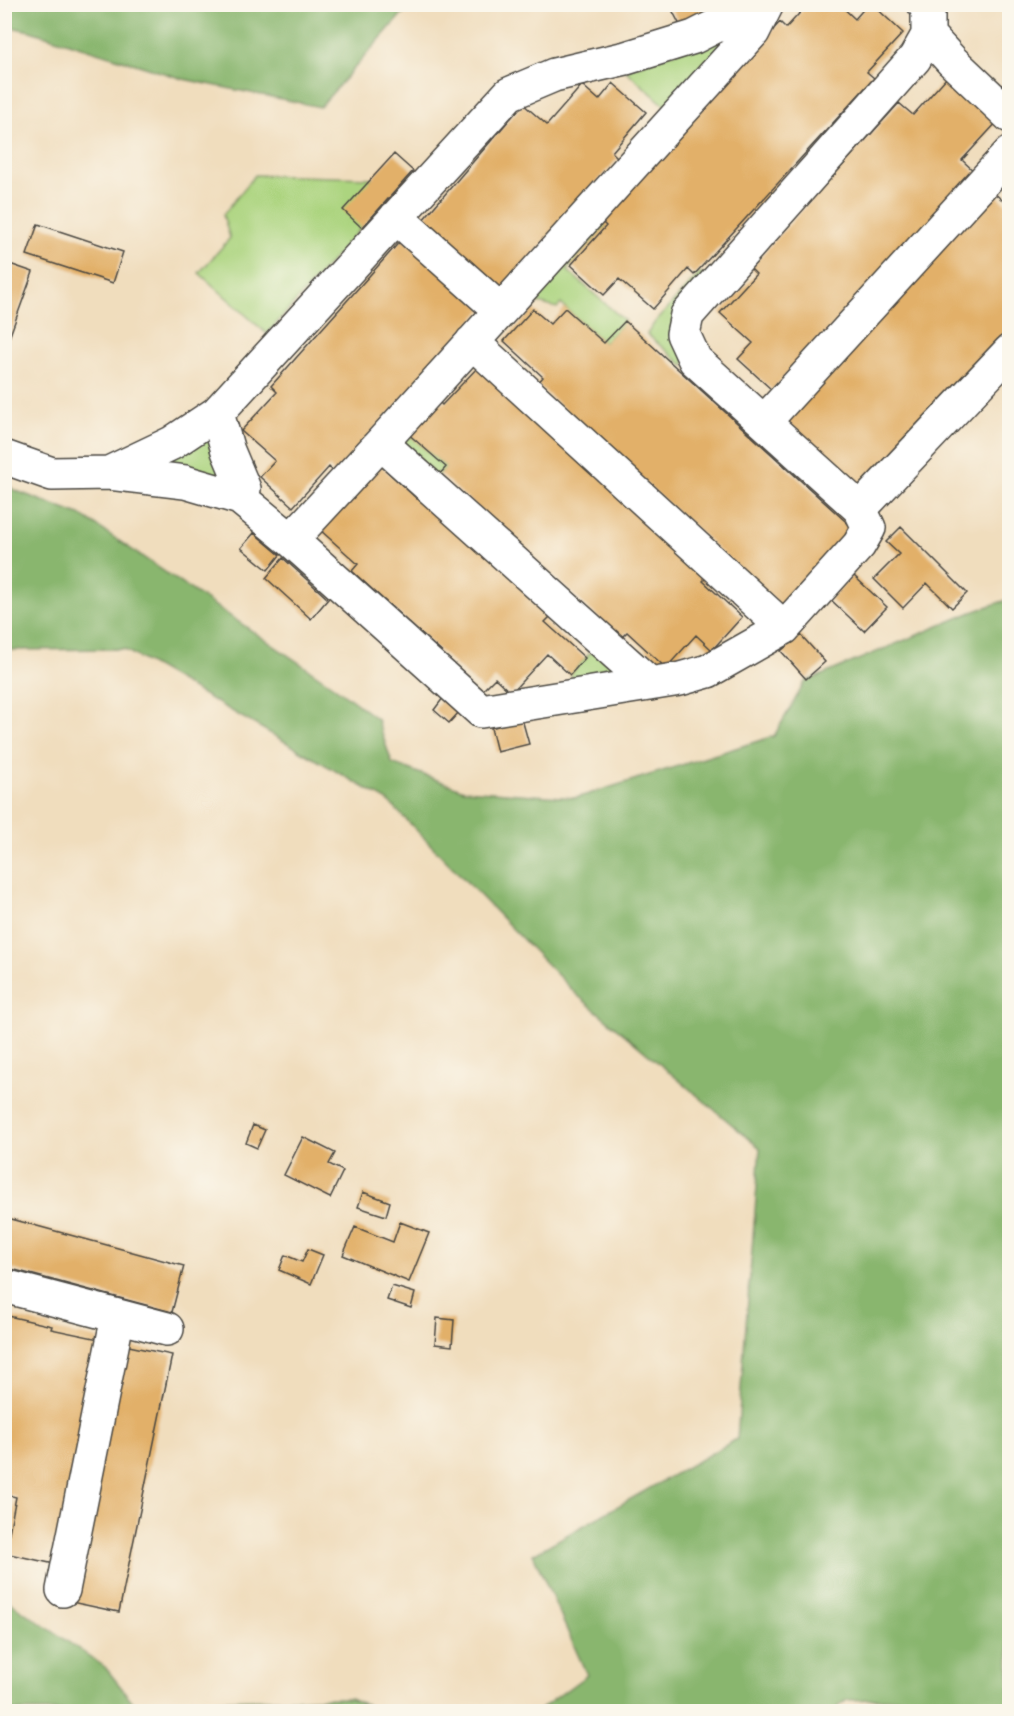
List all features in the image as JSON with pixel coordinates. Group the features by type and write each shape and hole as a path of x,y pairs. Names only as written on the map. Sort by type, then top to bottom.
{"street":[{"path":"109,473 172,443 217,413 509,94 554,75 626,58 694,38 759,4"},
{"path":"291,540 381,444 753,32 767,4"},
{"path":"926,20 952,61 1010,116"},
{"path":"4,457 52,474 109,473 185,482 240,498 291,540 481,711 650,684 708,671 784,628 859,545 869,528 860,509 695,360 683,334 687,315 915,58 926,20"},
{"path":"764,422 1005,169"},
{"path":"396,217 500,310"},
{"path":"472,342 784,628"},
{"path":"860,509 1010,351"},
{"path":"217,413 228,451 244,489 240,498"},
{"path":"381,444 650,684"},
{"path":"4,1286 167,1329"},
{"path":"63,1590 118,1316"}],"green space":[{"path":"5,4 410,5 320,107 183,79 30,31 5,26"},
{"path":"744,28 670,110 625,70"},
{"path":"255,175 372,178 390,195 267,334 199,273 230,238 223,215"},
{"path":"600,220 606,226 567,270 625,321 604,343 561,304 557,308 531,301"},
{"path":"700,273 705,277 684,366 647,334 655,322"},
{"path":"212,432 230,484 157,463"},
{"path":"406,432 446,467 435,479 400,448"},
{"path":"5,482 14,490 82,516 332,685 377,719 392,763 464,790 576,798 774,736 805,682 972,612 1009,599 1009,1711 986,1711 914,1698 847,1700 832,1712 538,1711 587,1675 533,1554 737,1439 760,1148 576,994 388,801 124,649 5,650"},
{"path":"598,644 624,672 576,680 570,675"},
{"path":"5,1599 105,1667 140,1711 5,1711"},
{"path":"350,1698 381,1711 200,1711 212,1700"}],"building":[{"path":"669,4 719,4 722,11 683,31"},
{"path":"808,4 839,4 855,19 868,4 872,4 903,33 867,72 874,78 694,275 688,269 653,309 619,279 604,295 571,265 606,226 600,220 780,22 786,28"},
{"path":"948,76 998,121 962,160 978,175 772,390 738,359 753,343 720,313 756,274 750,268 899,103 913,115"},
{"path":"613,83 646,112 612,152 618,158 502,291 422,221 523,104 547,125 582,85 599,100"},
{"path":"394,154 413,171 362,228 343,210"},
{"path":"992,191 1010,207 1010,328 861,490 783,418"},
{"path":"38,224 123,252 113,283 27,255"},
{"path":"403,238 483,309 335,473 329,467 293,507 260,477 275,461 241,431 277,392 271,386"},
{"path":"4,262 33,272 5,349 4,349"},
{"path":"565,308 604,343 625,321 855,530 783,608 537,384 543,377 504,341 533,309 550,324"},
{"path":"479,366 709,575 703,581 742,617 712,650 696,635 666,668 627,632 621,638 440,474 446,467 406,432 436,399 442,405"},
{"path":"378,463 417,499 423,492 555,612 545,622 585,658 570,675 547,654 511,693 495,678 483,690 352,571 358,564 319,529"},
{"path":"901,527 967,593 952,608 927,583 903,608 874,579 899,554 886,542"},
{"path":"254,533 280,555 268,570 241,548"},
{"path":"283,558 328,599 311,619 266,578"},
{"path":"853,575 887,607 864,631 830,599"},
{"path":"800,634 825,662 806,679 781,651"},
{"path":"443,698 459,712 449,723 434,710"},
{"path":"522,719 529,744 497,752 491,728"},
{"path":"253,1125 265,1130 257,1148 246,1143"},
{"path":"303,1137 335,1153 329,1164 343,1171 330,1198 284,1175"},
{"path":"363,1192 390,1202 386,1216 358,1207"},
{"path":"4,1217 184,1266 172,1312 4,1267"},
{"path":"400,1222 429,1233 409,1282 343,1255 355,1227 393,1242"},
{"path":"308,1249 323,1255 311,1284 279,1270 285,1255 302,1262"},
{"path":"392,1286 415,1293 411,1308 387,1300"},
{"path":"4,1315 52,1326 51,1329 99,1339 59,1565 5,1553 16,1497 4,1494"},
{"path":"437,1318 454,1320 452,1346 435,1344"},
{"path":"124,1345 172,1355 119,1612 71,1602"}]}
